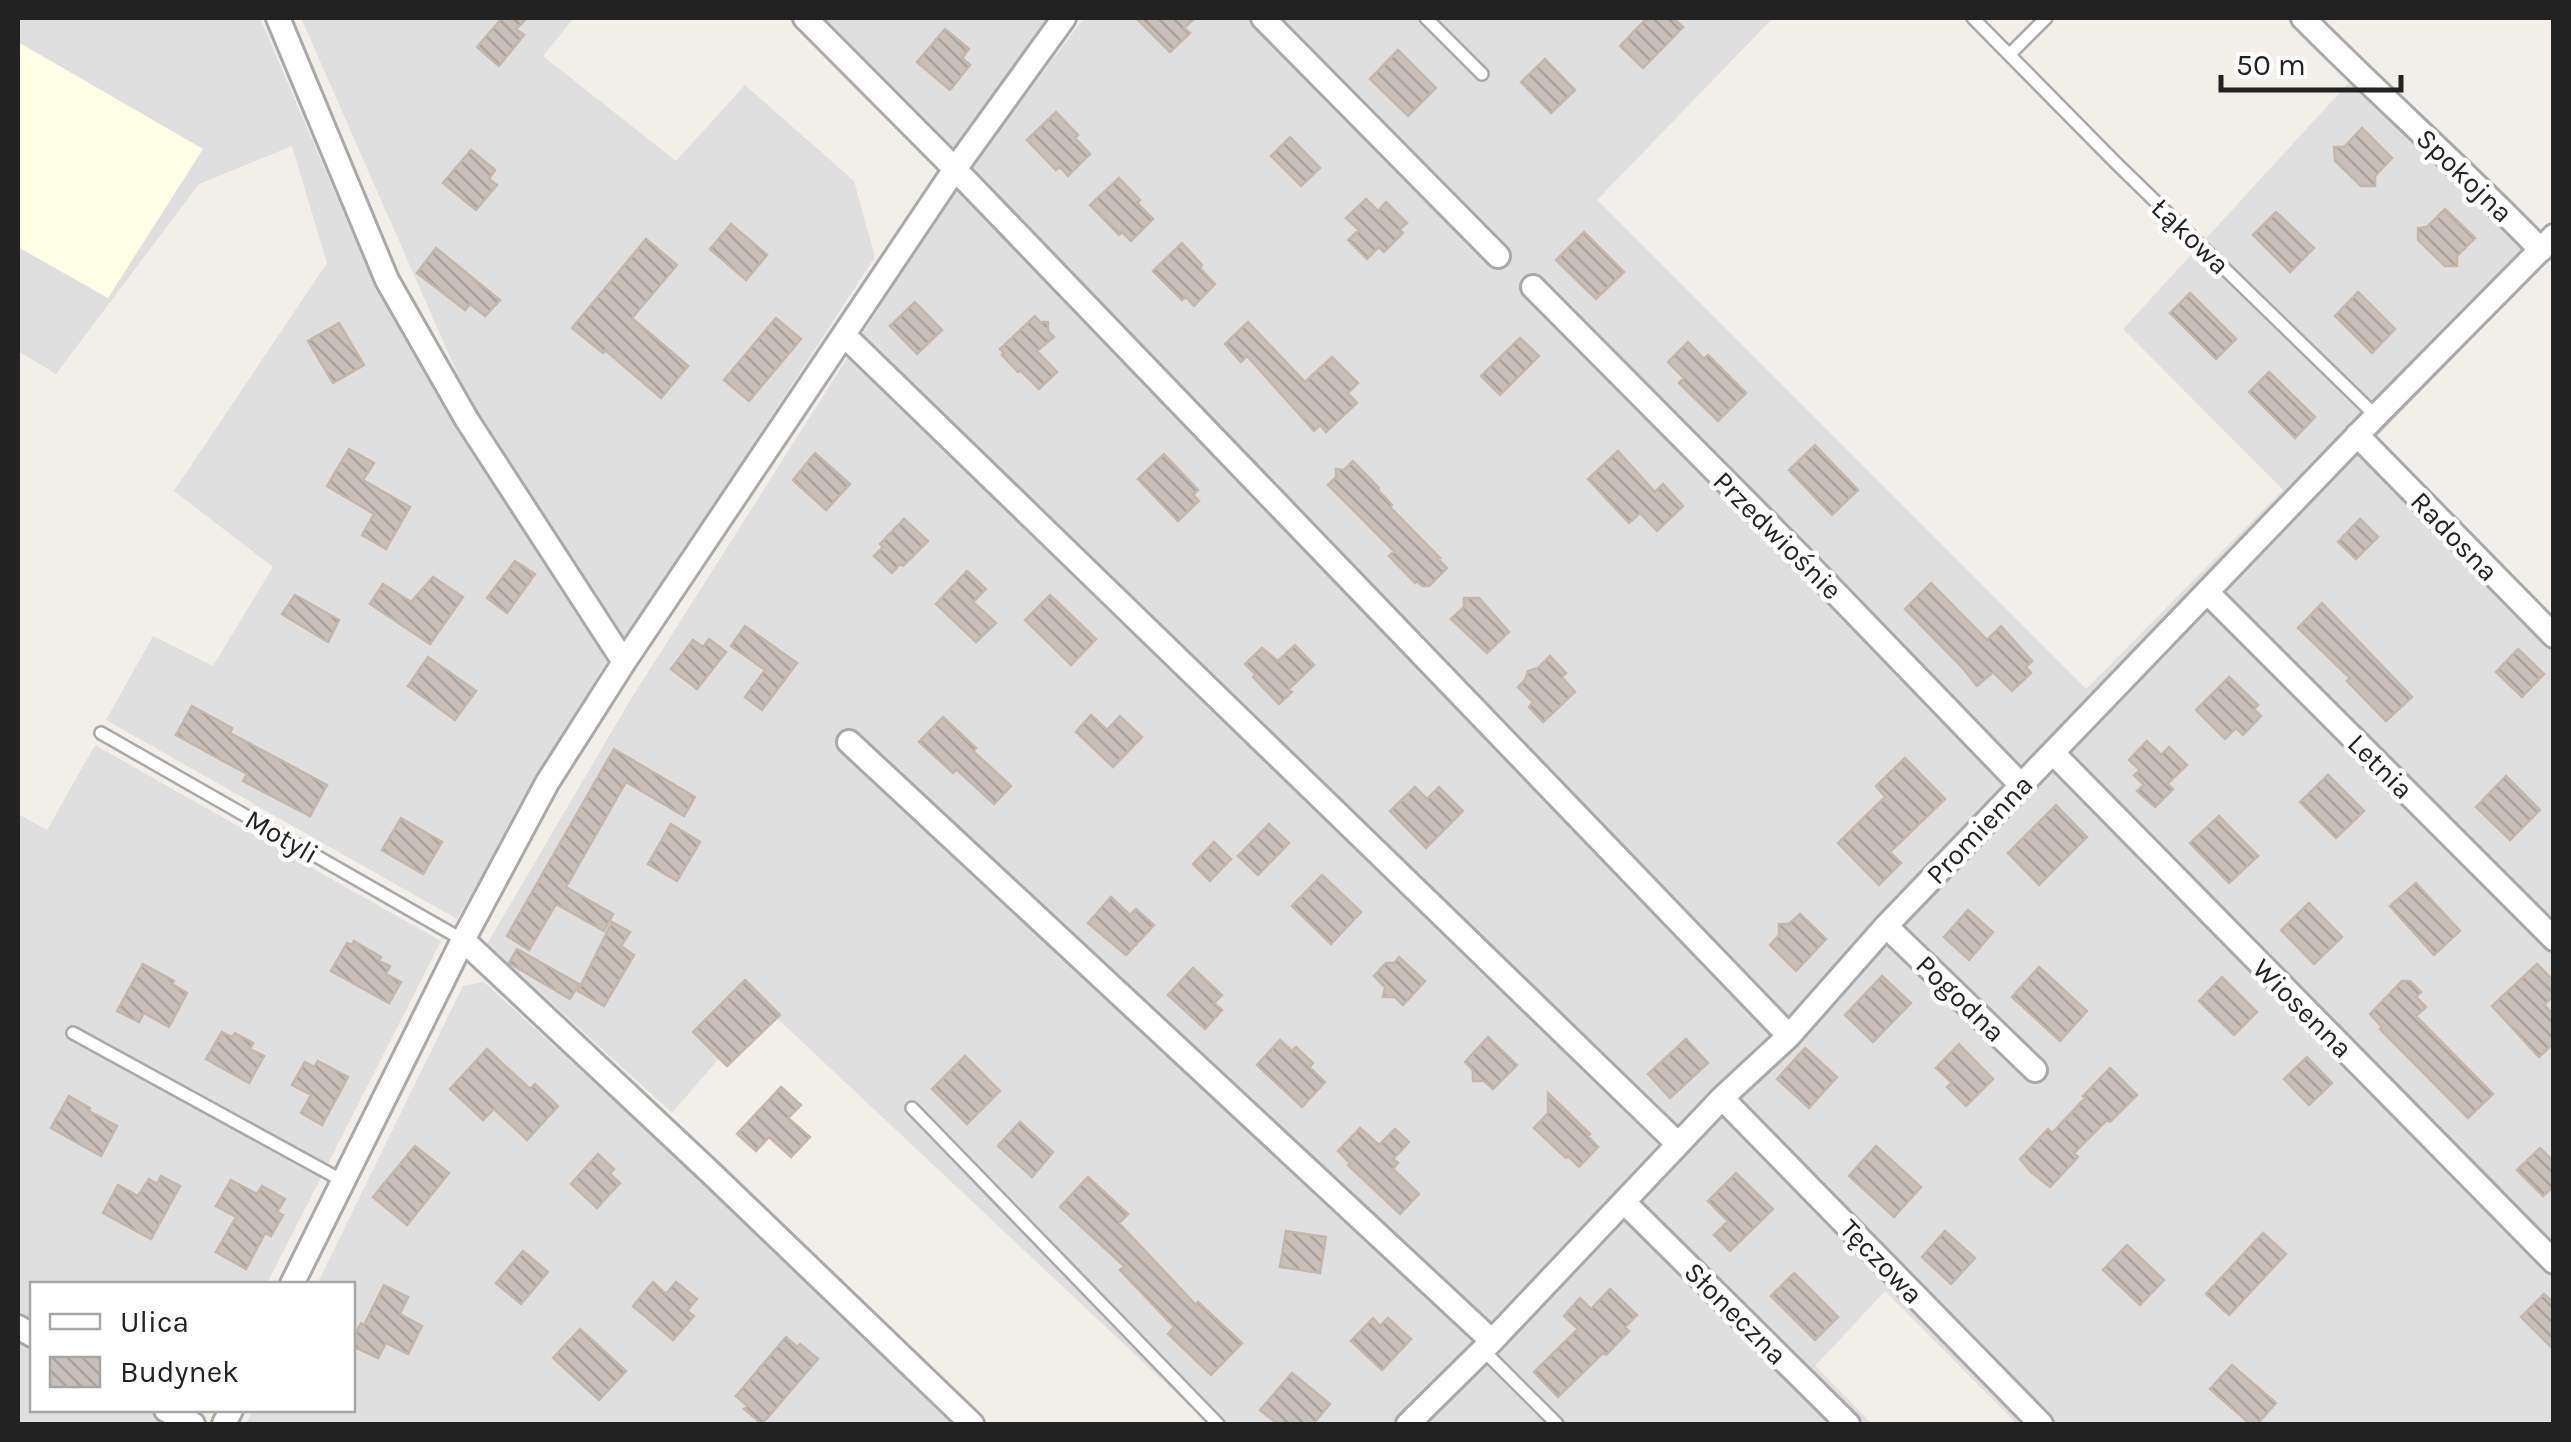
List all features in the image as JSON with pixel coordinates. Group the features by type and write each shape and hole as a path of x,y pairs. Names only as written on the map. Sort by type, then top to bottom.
{"street":[{"path":"278,18 387,280 466,420 624,662"},
{"path":"805,18 956,168 1789,1036"},
{"path":"293,1282 463,940 547,783 956,168 1064,18"},
{"path":"1263,18 1498,256"},
{"name":"Spokojna","path":"2304,18 2547,243"},
{"name":"Promienna","path":"1408,1424 1722,1098 1789,1036 1886,926 2357,435 2547,243"},
{"name":"Przedwiośnie","path":"1533,287 2021,785"},
{"path":"844,334 1678,1144"},
{"name":"Radosna","path":"2357,435 2554,636"},
{"name":"Letnia","path":"2208,593 2554,939"},
{"path":"849,742 1487,1345"},
{"name":"Wiosenna","path":"2053,753 2554,1262"},
{"name":"Pogodna","path":"1886,926 2036,1070"},
{"path":"463,940 972,1424"},
{"name":"Tęczowa","path":"1722,1098 2041,1424"},
{"name":"Słoneczna","path":"1624,1202 1848,1424"},
{"path":"170,1412 193,1424"}],"lane":[{"path":"1426,18 1482,74"},
{"name":"Łąkowa","path":"1974,18 2117,164 2376,416"},
{"path":"2010,54 2046,18"},
{"name":"Motyli","path":"101,733 463,940"},
{"path":"73,1033 343,1181"},
{"path":"912,1108 1218,1424"},
{"path":"1487,1345 1557,1424"}],"shaded area":[{"path":"18,18 260,18 368,270 609,657 457,919 106,720 153,636 213,666 273,567 174,491 327,263 292,146 199,184 56,374 18,351"},
{"path":"301,18 574,18 543,56 676,161 745,85 854,181 875,257 626,640 468,398"},
{"path":"821,18 1052,18 954,151"},
{"path":"1084,18 1769,18 1597,200 2086,689 2283,490 2123,329 2365,65 2553,248 2553,255 2374,440 2553,620 2553,1424 2017,1424 1885,1291 1815,1366 1872,1424 1209,1424 764,1006 672,1113 487,944 629,702 950,196"},
{"path":"18,42 203,149 108,298 18,247"},
{"path":"95,745 441,941 268,1282 30,1282 30,1412 203,1412 196,1424 18,1424 18,814 47,830"},
{"path":"484,982 889,1351 962,1424 246,1424 252,1412 355,1412 355,1282 318,1282 463,986"}],"building":[{"path":"502,18 527,18 516,29 524,35 499,66 477,47"},
{"path":"1136,18 1195,18 1184,28 1190,33 1170,52"},
{"path":"1647,18 1673,18 1683,27 1643,68 1620,46"},
{"path":"945,29 969,49 962,58 970,65 950,90 917,62"},
{"path":"1398,50 1436,88 1408,116 1370,79"},
{"path":"1545,59 1575,90 1551,113 1521,82"},
{"path":"1056,112 1090,154 1068,176 1060,167 1056,170 1027,140"},
{"path":"2362,128 2392,158 2375,176 2375,186 2361,186 2335,161 2334,147 2344,147"},
{"path":"1290,137 1320,168 1301,186 1271,156"},
{"path":"471,150 495,170 489,179 497,185 476,210 443,183"},
{"path":"1119,178 1153,219 1131,241 1122,232 1119,235 1090,205"},
{"path":"1366,199 1378,211 1386,202 1407,223 1400,229 1403,233 1384,252 1379,247 1367,259 1348,240 1359,230 1346,218"},
{"path":"2445,209 2475,238 2457,256 2457,266 2445,266 2418,240 2418,228 2427,227"},
{"path":"2276,212 2314,248 2290,272 2253,235"},
{"path":"731,224 767,255 746,280 710,249"},
{"path":"1584,232 1624,272 1596,299 1556,260"},
{"path":"646,239 677,265 632,318 688,366 661,398 605,350 603,353 572,328"},
{"path":"1182,243 1215,284 1194,306 1186,297 1182,300 1153,271"},
{"path":"436,248 500,300 485,316 470,304 465,310 417,273"},
{"path":"2358,292 2395,329 2372,353 2335,316"},
{"path":"2190,293 2236,339 2216,359 2170,313"},
{"path":"915,302 942,330 917,354 890,326"},
{"path":"1035,316 1040,322 1048,322 1048,331 1054,337 1037,351 1057,372 1039,389 1018,372 1000,349"},
{"path":"776,318 801,339 749,401 724,380"},
{"path":"1248,322 1305,382 1332,357 1358,383 1348,393 1357,403 1326,432 1320,425 1314,431 1247,356 1241,362 1225,344"},
{"path":"339,323 364,365 333,383 308,341"},
{"path":"1520,338 1539,356 1500,395 1481,376"},
{"path":"1688,342 1704,359 1708,355 1746,393 1718,421 1679,383 1684,378 1668,362"},
{"path":"2269,372 2315,417 2295,438 2249,392"},
{"path":"1815,445 1858,490 1832,515 1789,470"},
{"path":"349,449 374,463 363,480 410,507 386,549 362,535 374,514 327,486"},
{"path":"1618,451 1655,492 1663,484 1683,506 1657,531 1640,513 1629,523 1588,479"},
{"path":"815,453 850,484 826,510 793,480"},
{"path":"1164,454 1198,490 1193,495 1199,501 1178,521 1138,479"},
{"path":"1353,461 1447,568 1429,586 1415,583 1389,556 1394,551 1328,485 1336,477 1336,469 1344,470"},
{"path":"904,519 928,541 892,573 874,556"},
{"path":"2360,519 2378,537 2356,559 2338,542"},
{"path":"515,561 535,574 507,613 487,598"},
{"path":"967,571 986,589 973,602 996,623 976,642 936,604"},
{"path":"433,577 463,597 430,644 370,604 383,584 411,602"},
{"path":"1931,583 1987,640 2001,626 2032,661 2026,667 2031,673 2012,691 1993,672 1977,686 1905,609"},
{"path":"295,595 339,620 328,642 282,614"},
{"path":"1050,595 1096,639 1071,665 1025,620"},
{"path":"1464,598 1479,598 1509,632 1487,653 1451,619 1464,607"},
{"path":"2322,603 2412,697 2386,721 2347,681 2350,678 2298,628"},
{"path":"745,626 797,663 762,710 745,697 765,670 731,646"},
{"path":"709,639 726,652 697,689 671,669 693,640 703,647"},
{"path":"1295,645 1314,665 1279,704 1245,664 1262,648 1278,661"},
{"path":"2518,649 2544,674 2522,697 2496,672"},
{"path":"1550,656 1566,673 1562,677 1575,692 1543,722 1529,707 1533,702 1518,687 1528,671 1538,668"},
{"path":"428,657 476,691 455,720 408,686"},
{"path":"2229,677 2258,705 2254,709 2261,716 2243,735 2236,728 2225,739 2196,710"},
{"path":"192,706 232,728 230,733 327,785 310,816 243,781 247,774 176,735"},
{"path":"1091,715 1107,730 1120,716 1142,737 1113,767 1076,732"},
{"path":"943,717 1011,786 994,804 919,742"},
{"path":"2147,741 2161,755 2169,747 2187,765 2167,784 2173,789 2155,807 2137,791 2144,785 2134,775 2140,770 2129,760"},
{"path":"614,749 695,797 684,816 626,782 566,887 613,914 604,931 556,904 529,950 507,936"},
{"path":"1905,758 1945,799 1890,852 1901,863 1879,885 1838,843 1885,797 1876,786"},
{"path":"2328,775 2364,811 2336,838 2300,802"},
{"path":"2506,776 2540,810 2510,840 2476,807"},
{"path":"1415,787 1427,799 1439,787 1463,811 1426,848 1390,811"},
{"path":"2056,805 2087,837 2039,885 2008,853"},
{"path":"2219,816 2258,856 2229,883 2190,843"},
{"path":"401,818 442,842 423,874 382,850"},
{"path":"671,824 700,842 677,881 648,864"},
{"path":"1269,824 1289,843 1258,875 1238,856"},
{"path":"1214,842 1231,859 1210,881 1193,864"},
{"path":"1322,875 1361,912 1331,944 1292,906"},
{"path":"2416,883 2460,931 2434,955 2390,906"},
{"path":"1111,897 1130,915 1136,909 1154,925 1126,955 1088,923"},
{"path":"2309,903 2342,937 2314,964 2281,930"},
{"path":"1968,910 1993,932 1969,960 1944,937"},
{"path":"1800,914 1826,939 1796,971 1770,945 1779,935 1779,924 1789,924"},
{"path":"612,922 630,932 621,946 634,955 604,1006 578,991"},
{"path":"354,941 381,957 379,961 390,966 386,974 401,982 389,1003 331,971 347,943 352,945"},
{"path":"517,949 579,984 570,999 509,963"},
{"path":"1399,957 1425,981 1403,1005 1395,997 1383,997 1385,987 1374,976 1386,963 1394,963"},
{"path":"143,964 187,993 169,1027 144,1013 139,1022 117,1011"},
{"path":"2537,964 2554,981 2554,995 2544,1005 2554,1015 2554,1043 2539,1057 2492,1006"},
{"path":"2039,967 2087,1011 2060,1041 2012,997"},
{"path":"1193,968 1222,995 1214,1003 1222,1010 1205,1029 1168,995"},
{"path":"1882,976 1911,1003 1873,1042 1845,1015"},
{"path":"2222,977 2257,1012 2234,1035 2199,1001"},
{"path":"745,980 780,1015 727,1066 693,1032"},
{"path":"2402,981 2410,981 2421,992 2416,997 2426,1007 2416,1016 2493,1094 2468,1118 2380,1029 2370,1014"},
{"path":"222,1032 232,1037 235,1033 253,1043 250,1049 264,1056 249,1083 206,1059"},
{"path":"1488,1037 1517,1065 1493,1089 1484,1081 1473,1081 1473,1070 1465,1062"},
{"path":"1686,1039 1708,1063 1670,1098 1648,1074"},
{"path":"1280,1040 1292,1051 1296,1047 1325,1082 1302,1107 1257,1065"},
{"path":"1959,1044 1993,1079 1966,1106 1947,1087 1952,1083 1936,1068"},
{"path":"1805,1048 1837,1077 1809,1108 1777,1079"},
{"path":"487,1049 530,1089 535,1084 558,1106 527,1140 494,1109 483,1120 450,1089"},
{"path":"965,1056 1000,1091 967,1124 932,1089"},
{"path":"2307,1057 2332,1083 2309,1105 2284,1079"},
{"path":"318,1061 348,1077 322,1125 301,1113 311,1095 292,1085 305,1062 314,1067"},
{"path":"2110,1068 2137,1095 2074,1153 2078,1157 2050,1187 2020,1159 2048,1129 2052,1133"},
{"path":"781,1087 801,1105 788,1118 810,1137 791,1157 769,1137 756,1151 737,1134"},
{"path":"1548,1093 1598,1147 1579,1167 1534,1128 1548,1113"},
{"path":"69,1096 117,1126 101,1156 51,1128"},
{"path":"1020,1122 1053,1152 1032,1177 998,1146"},
{"path":"1360,1128 1379,1145 1395,1129 1409,1142 1393,1159 1398,1163 1393,1169 1419,1194 1400,1214 1338,1151"},
{"path":"415,1146 449,1173 407,1225 373,1197"},
{"path":"1876,1146 1921,1187 1894,1217 1849,1176"},
{"path":"2540,1148 2554,1162 2554,1186 2543,1196 2517,1170"},
{"path":"598,1154 614,1169 610,1174 620,1183 597,1208 571,1184"},
{"path":"1736,1173 1773,1209 1730,1251 1714,1235 1728,1221 1708,1201"},
{"path":"161,1176 180,1186 151,1239 103,1213 118,1185 138,1196 149,1179 157,1184"},
{"path":"1088,1177 1128,1214 1119,1223 1196,1305 1198,1302 1242,1343 1211,1375 1168,1334 1174,1327 1120,1270 1124,1266 1060,1207"},
{"path":"231,1180 257,1194 262,1186 285,1199 277,1212 283,1215 271,1236 265,1233 246,1269 216,1252 236,1217 216,1206"},
{"path":"1286,1231 1326,1237 1320,1273 1280,1267"},
{"path":"1945,1231 1975,1258 1951,1284 1922,1257"},
{"path":"2263,1233 2286,1254 2229,1315 2206,1294"},
{"path":"2127,1245 2164,1280 2140,1305 2103,1270"},
{"path":"523,1251 548,1272 521,1304 496,1283"},
{"path":"1794,1273 1838,1317 1815,1340 1771,1296"},
{"path":"653,1282 666,1294 676,1282 697,1299 687,1311 694,1316 673,1340 633,1306"},
{"path":"384,1285 408,1297 400,1314 422,1326 408,1354 386,1343 378,1358 355,1347 355,1334 361,1323 364,1325"},
{"path":"1610,1289 1637,1315 1625,1327 1629,1331 1606,1355 1603,1353 1558,1397 1534,1372 1578,1329 1564,1316 1580,1298 1591,1309"},
{"path":"2544,1294 2554,1303 2554,1350 2521,1317"},
{"path":"1373,1318 1380,1326 1388,1318 1411,1339 1382,1370 1351,1341"},
{"path":"580,1329 626,1371 599,1400 553,1358"},
{"path":"786,1337 818,1359 762,1424 736,1396"},
{"path":"2232,1365 2276,1403 2257,1424 2250,1424 2210,1389"},
{"path":"1292,1373 1330,1404 1313,1424 1278,1424 1260,1410"}]}
